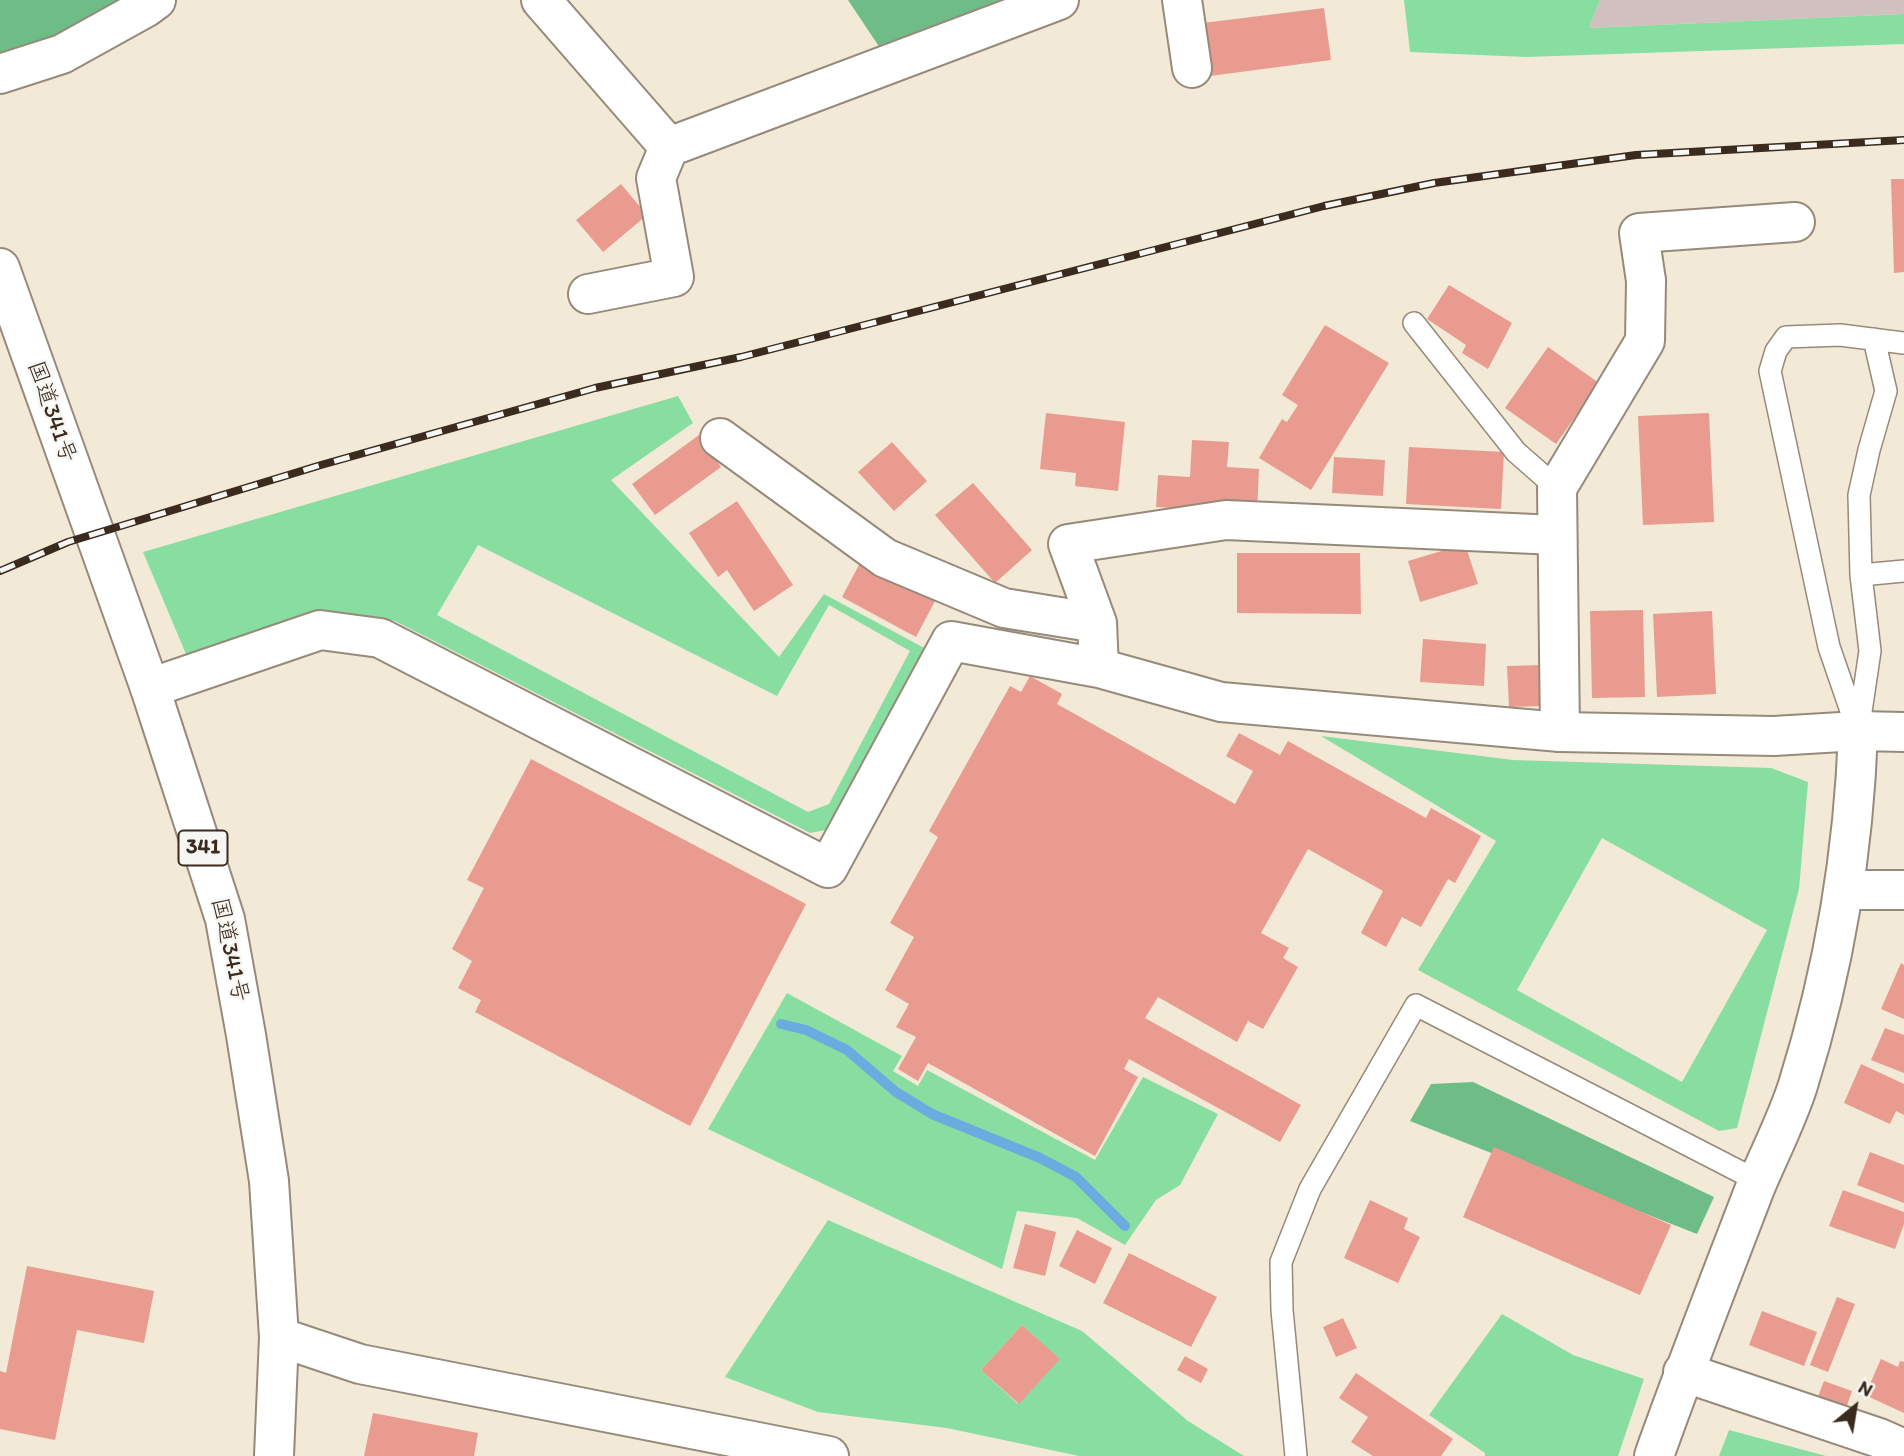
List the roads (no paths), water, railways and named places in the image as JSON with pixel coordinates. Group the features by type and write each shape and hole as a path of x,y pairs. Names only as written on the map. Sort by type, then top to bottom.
{"main road":[{"path":"0,74 62,54 156,0"},
{"path":"541,0 669,147"},
{"path":"589,294 674,277 656,178 669,147 1014,7 1059,0"},
{"path":"1182,0 1192,68"},
{"path":"1560,732 1557,488 1645,341 1646,281 1639,233 1795,222"},
{"name":"国道341号","path":"0,268 150,688 225,919 269,1181 279,1337 274,1456"},
{"path":"720,438 885,558 1004,608 1097,623"},
{"path":"1099,668 1097,623 1068,544 1226,520 1556,535"},
{"path":"150,688 320,630 380,638 828,868 951,641 1099,668 1221,702 1560,732 1774,736 1858,731 1904,732"},
{"path":"1654,1456 1758,1181 1797,1087 1822,999 1845,890 1856,800 1858,731"},
{"path":"1845,890 1904,890"},
{"path":"279,1337 360,1364 829,1456"},
{"path":"1684,1373 1879,1438 1904,1449"}],"lane":[{"path":"1414,323 1516,452 1557,488"},
{"path":"1858,731 1829,647 1770,371 1776,351 1786,337 1840,335 1904,343"},
{"path":"1858,731 1870,651 1861,575 1859,495 1886,391 1874,339"},
{"path":"1861,575 1904,571"},
{"path":"1296,1456 1282,1310 1281,1262 1310,1189 1416,1005 1758,1181"}],"waterway":[{"path":"781,1024 806,1030 847,1050 896,1092 932,1114 1040,1158 1076,1177 1125,1226"}],"railway":[{"path":"0,571 68,542 321,465 595,388 741,357 1324,206 1434,183 1636,155 1904,140"}]}
